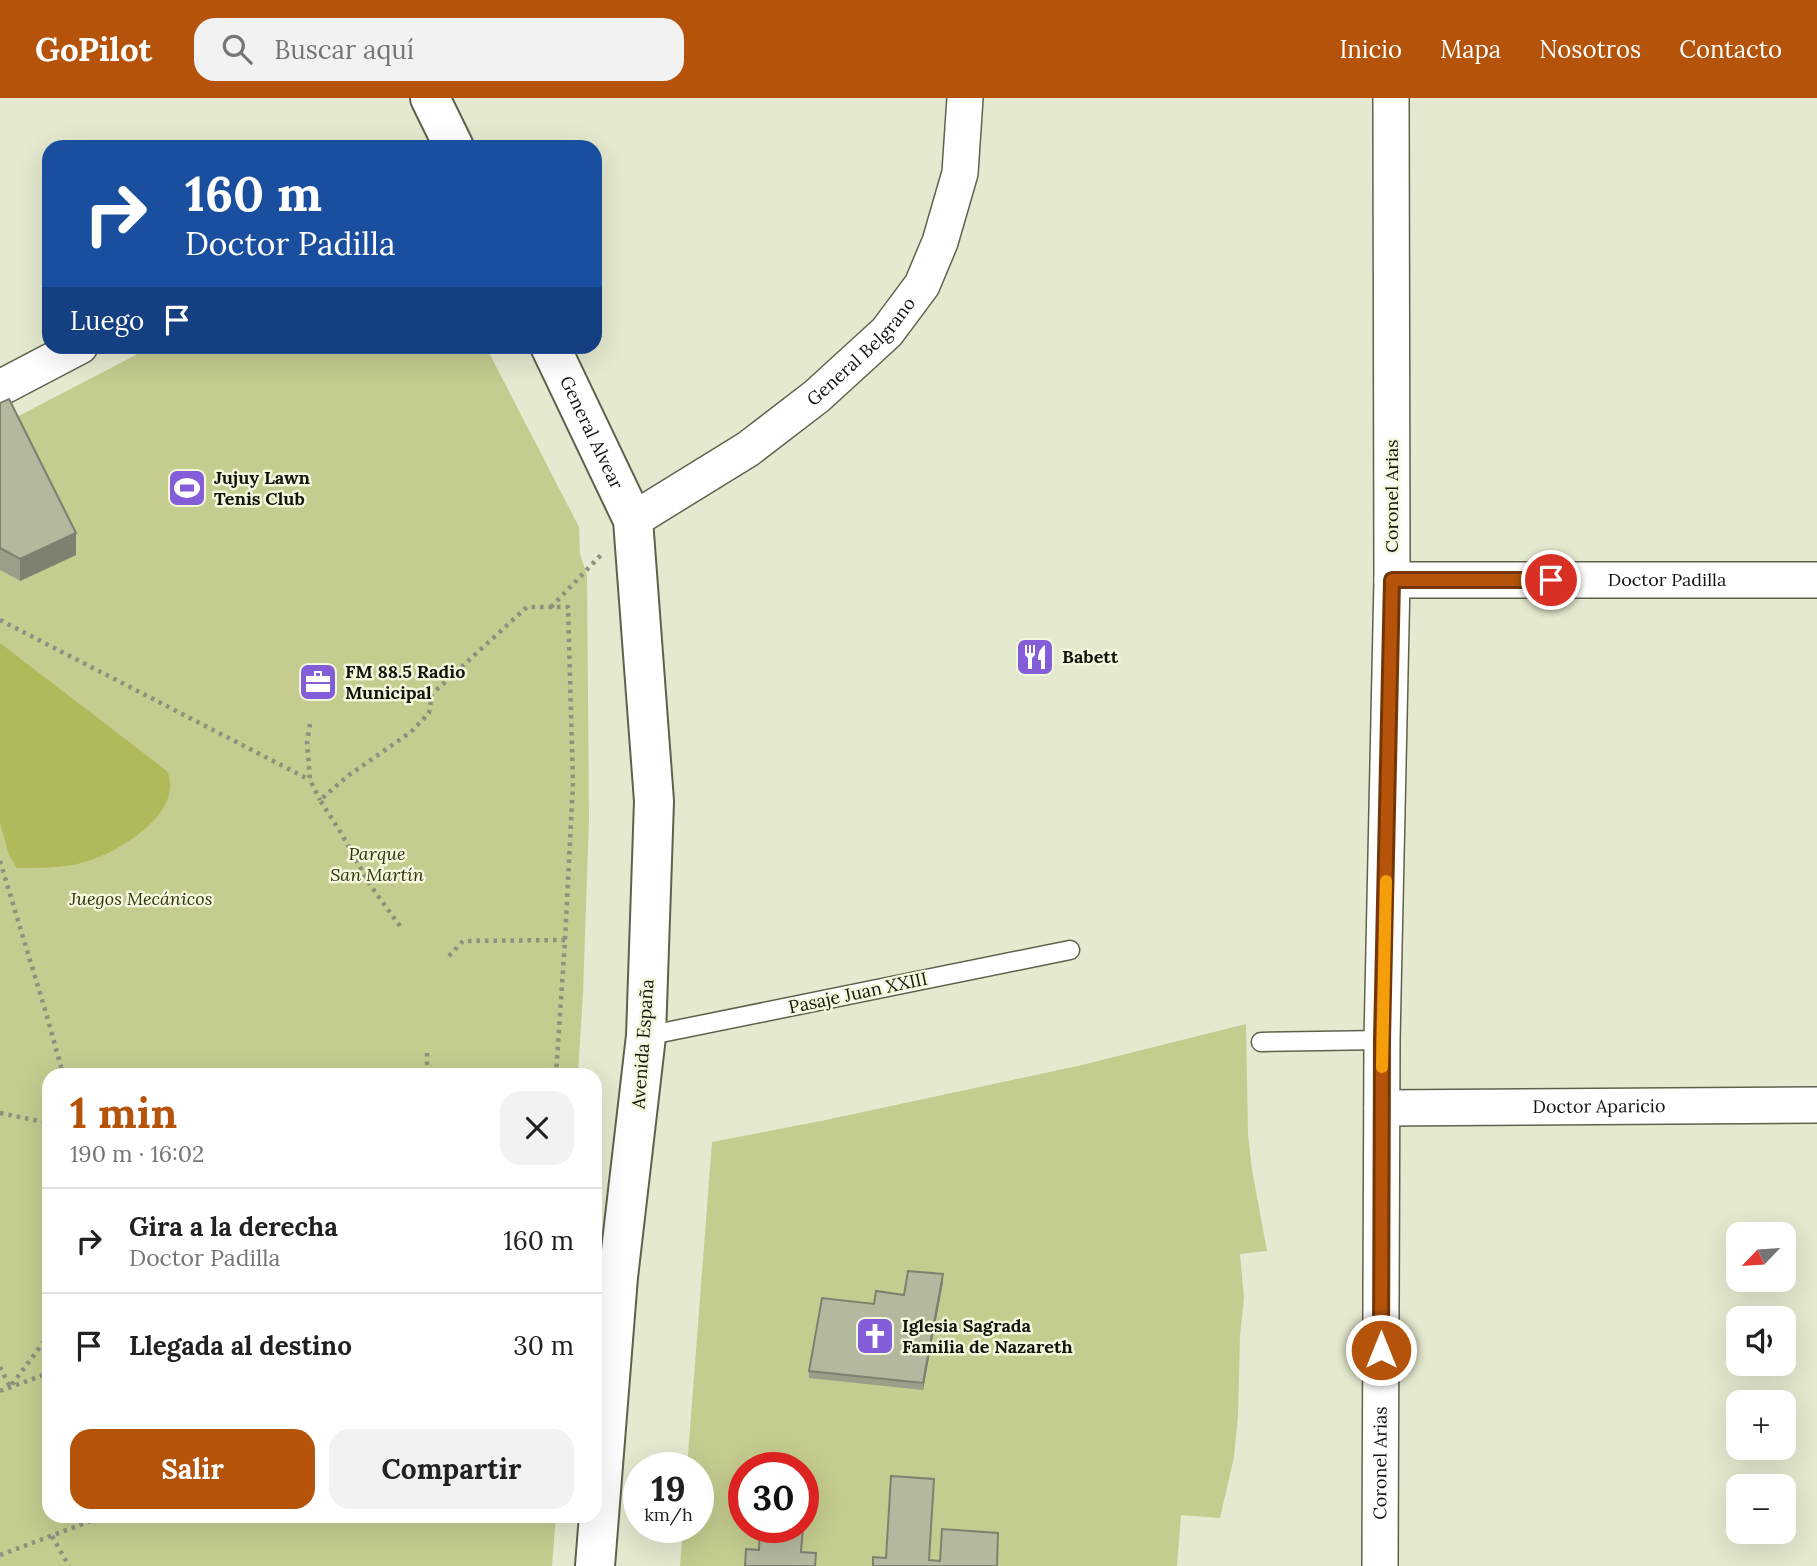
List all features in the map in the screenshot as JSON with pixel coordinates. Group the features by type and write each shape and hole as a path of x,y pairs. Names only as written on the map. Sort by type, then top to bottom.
{"street":[{"path":"430,98 451,140"},
{"name":"General Belgrano","path":"633,520 748,449 817,396 887,332 922,285 940,242 960,173 965,98"},
{"name":"Coronel Arias","path":"1380,1566 1382,1040 1392,580 1391,98"},
{"path":"0,388 65,354"},
{"name":"General Alvear","path":"554,354 633,520"},
{"name":"Avenida España","path":"602,1478 618,1277 646,1036 654,801 633,520"},
{"name":"Doctor Padilla","path":"1392,580 1817,580"},
{"name":"Doctor Aparicio","path":"1382,1108 1817,1105"},
{"name":"Avenida España","path":"595,1566 598,1523"}],"lane":[{"name":"Pasaje Juan XXIII","path":"646,1036 1070,950"},
{"path":"1261,1042 1382,1040"}],"path":[{"path":"551,607 633,520"},
{"path":"320,800 349,775 411,732 429,713 432,694 527,607 568,607 573,783 556,1068"},
{"path":"0,620 310,780"},
{"path":"310,724 307,742 310,780 370,885 400,926"},
{"path":"0,861 61,1068"},
{"path":"449,956 463,941 565,940"},
{"path":"427,1053 427,1068"},
{"path":"0,1113 42,1122"},
{"path":"10,1387 42,1344"},
{"path":"0,1367 10,1387"},
{"path":"0,1391 42,1376"},
{"path":"0,1555 86,1523"},
{"path":"52,1536 69,1566"}],"green space":[{"name":"Parque San Martín","path":"138,354 490,354 579,527 580,554 587,575 589,819 578,1068 42,1068 42,1523 555,1523 552,1566 0,1566 0,570 20,581 9,421"},
{"path":"1246,1024 1248,1134 1267,1251 1240,1254 1244,1298 1238,1416 1234,1457 1220,1518 1181,1515 1177,1566 680,1566 682,1543 714,1543 714,1452 688,1452 712,1142 1082,1065"}],"shaded area":[{"path":"0,643 167,771 170,787 166,804 155,819 123,845 87,861 58,867 17,868 9,855 0,823"}],"building":[{"path":"9,399 76,533 20,559 0,548 0,403"},
{"name":"Iglesia Sagrada Familia de Nazareth","path":"908,1271 943,1274 923,1383 809,1371 822,1298 874,1304 876,1291 904,1295"},
{"path":"891,1476 934,1479 929,1560 940,1561 942,1529 998,1533 997,1566 873,1566 873,1557 886,1558"},
{"path":"759,1543 802,1543 801,1552 816,1553 815,1566 745,1566 746,1549 759,1550"}],"slow traffic":[{"path":"1382,1067 1386,881"}],"place":[{"name":"Jujuy Lawn Tenis Club","path":"187,488"},
{"name":"Babett","path":"1035,657"},
{"name":"FM 88.5 Radio Municipal","path":"318,682"},
{"name":"Iglesia Sagrada Familia de Nazareth","path":"875,1336"}],"route":[{"path":"1381,1350 1382,1040 1392,580 1551,580"}],"park label":[{"name":"Juegos Mecánicos","path":"141,899"}]}
